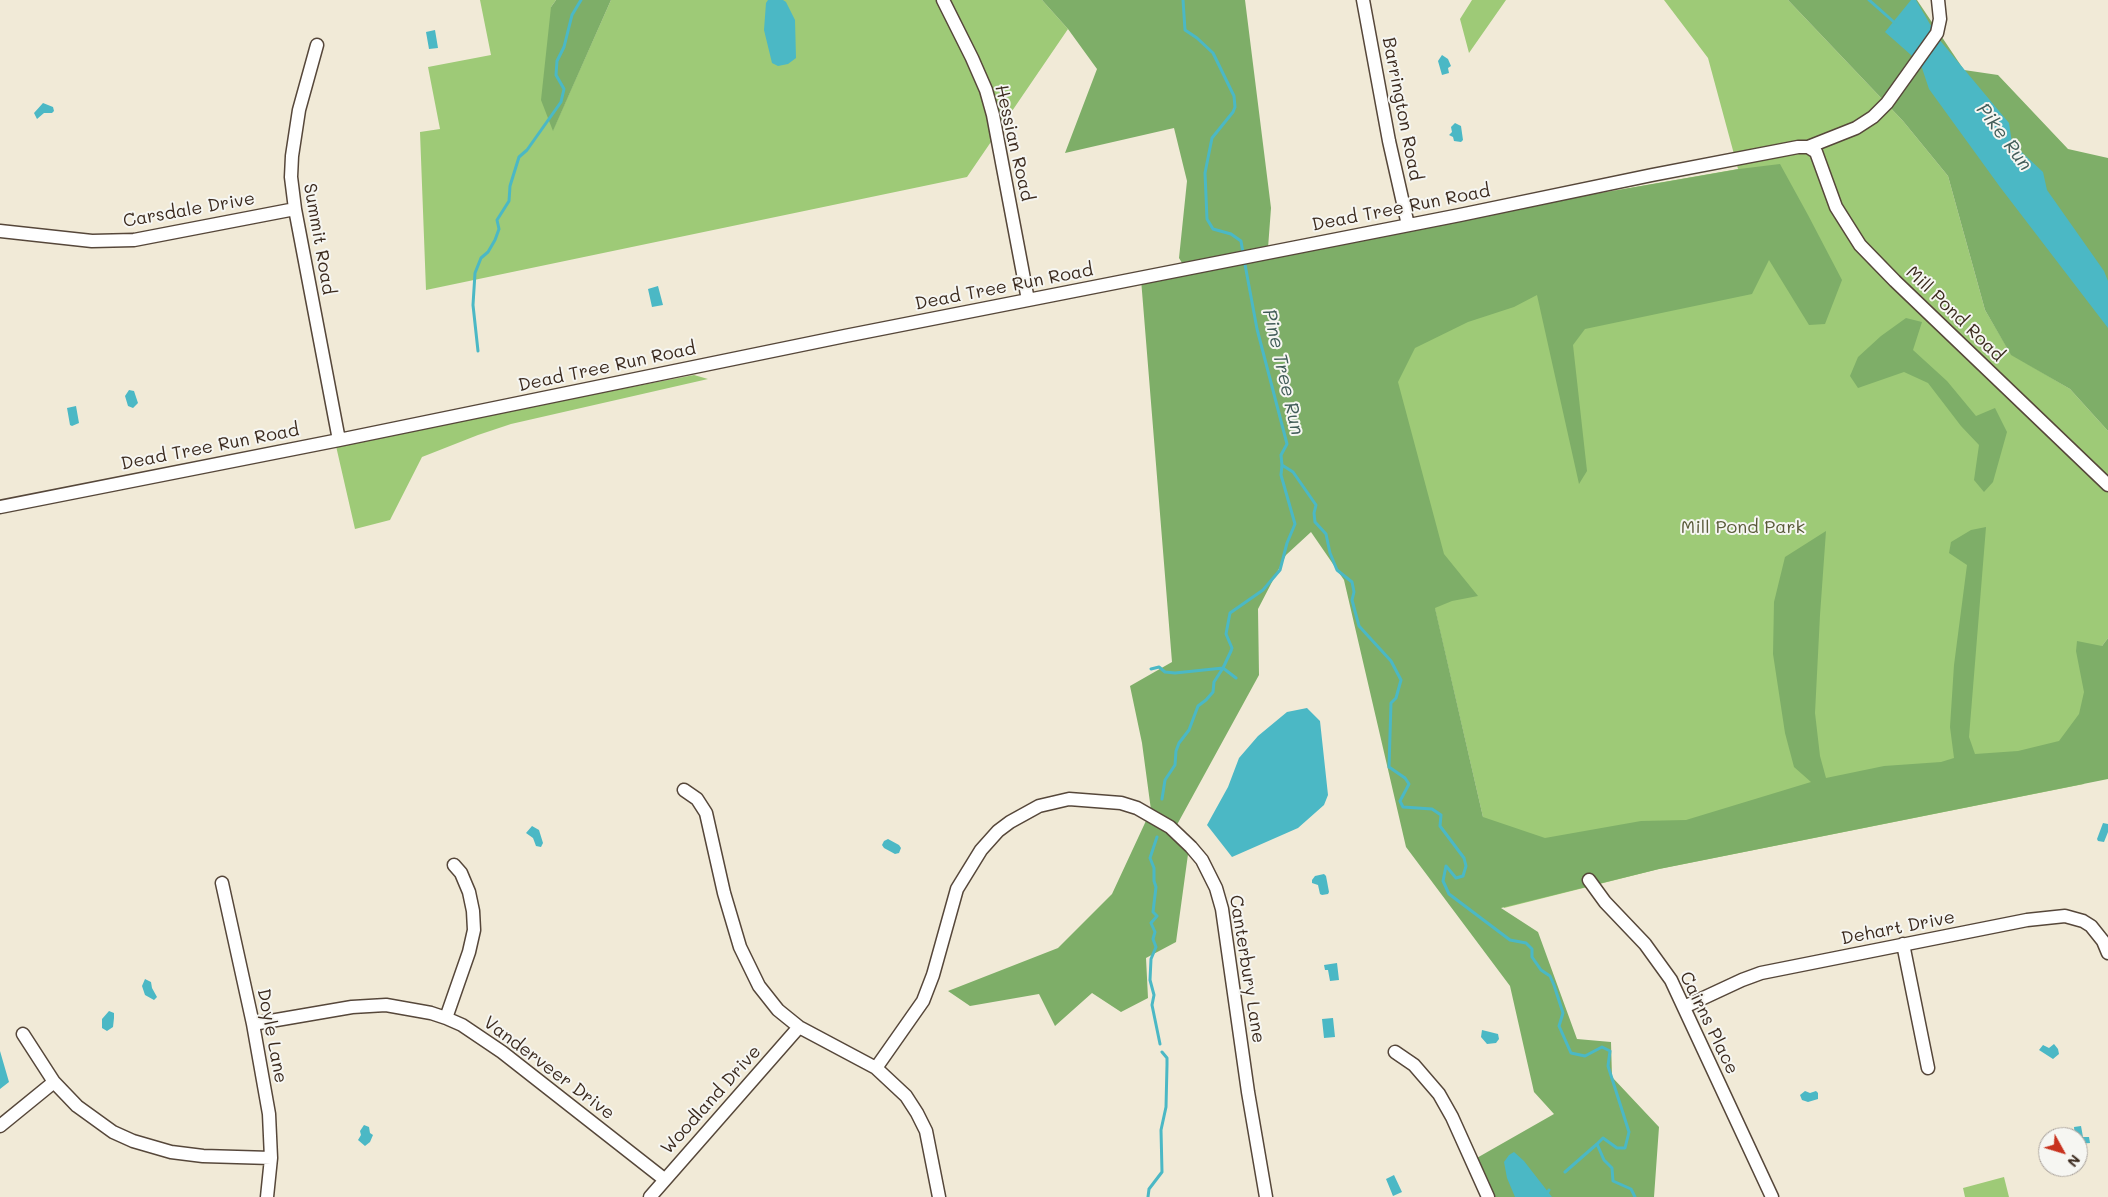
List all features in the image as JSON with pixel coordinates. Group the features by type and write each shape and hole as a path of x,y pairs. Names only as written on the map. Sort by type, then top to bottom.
{"street":[{"name":"Hessian Road","path":"943,0 972,58 990,107 1028,300"},
{"name":"Barrington Road","path":"1363,0 1389,141 1408,225"},
{"name":"Dead Tree Run Road","path":"0,506 339,440 845,336 1808,146 1848,131 1873,117 1887,103 1937,33 1940,19 1938,0"},
{"name":"Summit Road","path":"317,45 299,110 291,177 294,209 339,440"},
{"name":"Mill Pond Road","path":"1808,146 1816,152 1836,207 1860,245 1895,281 2108,485"},
{"name":"Carsdale Drive","path":"0,231 92,241 134,240 294,209"},
{"path":"684,790 697,799 706,813 724,893 740,947 750,971 759,986 778,1010 799,1027 876,1068 906,1096 920,1118 929,1141 939,1197"},
{"name":"Canterbury Lane","path":"876,1068 923,1001 933,975 957,889 981,850 1010,822 1040,806 1070,799 1121,802 1137,808 1170,827 1202,860 1216,888 1222,909 1248,1092 1266,1197"},
{"path":"446,1018 469,952 474,930 473,910 469,892 454,864"},
{"name":"Cairns Place","path":"1589,880 1605,902 1655,956 1671,980 1772,1197"},
{"name":"Doyle Lane","path":"222,883 253,1024 270,1114 271,1158 267,1197"},
{"name":"Dehart Drive","path":"1684,1007 1761,973 2027,920 2065,916 2084,921 2091,926 2103,941 2108,953"},
{"path":"1904,944 1928,1068"},
{"name":"Vanderveer Drive","path":"253,1024 318,1012 369,1006 386,1006 446,1018 462,1025 502,1052 664,1179"},
{"name":"Woodland Drive","path":"650,1197 799,1027"},
{"path":"23,1034 54,1082 77,1106 97,1121 133,1141 171,1152 202,1156 271,1158"},
{"path":"1395,1052 1414,1065 1439,1094 1452,1117 1488,1197"},
{"path":"0,1126 54,1082"}],"green space":[{"path":"480,0 556,0 551,7 553,130 611,0 1042,0 1068,29 967,177 426,290 420,132 440,129 428,67 491,55"},
{"path":"556,0 611,0 553,131 541,100 551,7"},
{"path":"1042,0 1245,0 1271,208 1268,248 1349,237 1739,169 1780,164 1808,215 1842,280 1825,324 1809,325 1769,260 1752,294 1585,329 1573,345 1587,471 1579,484 1537,295 1514,307 1468,322 1415,348 1398,382 1444,554 1478,596 1452,601 1435,608 1483,817 1545,838 1641,821 1686,820 1811,782 1794,767 1785,733 1773,654 1774,602 1785,557 1826,531 1815,713 1820,756 1826,778 1884,766 1941,762 1954,758 1950,727 1954,665 1967,565 1949,553 1951,542 1971,530 1986,527 1969,737 1975,754 2018,751 2059,741 2079,714 2084,692 2076,651 2077,641 2102,646 2108,638 2108,779 1659,869 1501,908 1538,932 1577,1039 1611,1042 1612,1077 1659,1127 1654,1197 1484,1197 1468,1163 1554,1114 1534,1092 1510,986 1406,847 1344,580 1311,532 1286,555 1258,609 1259,675 1173,832 1189,847 1176,942 1146,958 1148,998 1121,1012 1092,993 1055,1026 1039,994 970,1006 948,991 1058,948 1112,894 1151,810 1142,743 1130,686 1172,662 1141,279 1187,271 1179,258 1187,181 1174,128 1065,153 1097,69 1068,29"},
{"path":"1472,0 1506,0 1469,53 1460,19"},
{"name":"Mill Pond Park","path":"1664,0 1788,0 1903,121 1948,176 1985,310 2011,354 2070,389 2108,431 2108,638 2102,646 2084,784 1659,869 1504,908 1349,237 1738,169 1708,58"},
{"path":"1788,0 1917,0 1964,70 1998,75 2068,149 2108,158 2108,431 2070,389 2011,355 1985,310 1948,176 1903,121"},
{"path":"1906,318 1922,322 1913,350 1947,381 1976,416 1995,408 2007,432 1993,482 1984,492 1974,480 1979,445 1961,426 1928,383 1904,372 1858,388 1850,376 1858,357 1881,336"},
{"path":"694,375 708,379 511,424 422,457 390,520 355,529 336,446"},
{"path":"2004,1177 2009,1197 1965,1197 1963,1188"}],"water":[{"path":"768,0 783,0 786,2 795,20 796,58 788,64 778,66 772,63 764,30 766,3"},
{"path":"1911,0 1916,0 1938,38 2009,123 2012,143 2043,172 2047,190 2104,271 2108,281 2108,328 2000,187 1929,89 1922,68 1911,55 1885,32"},
{"path":"435,30 438,48 429,49 426,32"},
{"path":"1442,55 1448,59 1451,66 1448,68 1449,73 1442,75 1438,61"},
{"path":"43,103 53,107 54,111 52,113 44,113 37,119 34,113"},
{"path":"1455,123 1461,126 1463,140 1461,142 1454,141 1453,137 1449,135 1452,132 1451,127"},
{"path":"658,286 663,305 652,307 648,289"},
{"path":"129,390 134,391 138,403 133,408 128,406 125,396"},
{"path":"76,406 79,423 72,426 70,425 67,408"},
{"path":"1307,708 1320,721 1328,795 1324,805 1298,828 1232,857 1207,825 1228,787 1239,758 1258,736 1287,712"},
{"path":"2103,823 2108,824 2108,832 2104,842 2097,839"},
{"path":"532,826 539,830 543,843 541,847 536,846 533,838 526,833"},
{"path":"888,839 899,845 901,848 899,853 895,854 884,848 882,845"},
{"path":"1324,874 1329,892 1322,895 1318,885 1312,883 1312,880 1315,876"},
{"path":"1337,963 1339,980 1330,981 1328,970 1325,970 1324,965"},
{"path":"145,979 151,982 157,997 154,1000 145,995 142,986"},
{"path":"109,1011 114,1013 114,1018 113,1027 107,1031 102,1028 102,1019"},
{"path":"1333,1018 1335,1037 1324,1038 1322,1019"},
{"path":"1482,1030 1498,1034 1499,1039 1496,1043 1487,1044 1481,1037"},
{"path":"2054,1044 2059,1054 2053,1059 2039,1050 2043,1045 2049,1048"},
{"path":"0,1051 9,1082 0,1089"},
{"path":"1805,1091 1810,1093 1816,1091 1818,1099 1808,1102 1802,1100 1800,1095"},
{"path":"364,1125 369,1127 370,1133 373,1135 370,1142 365,1146 358,1140"},
{"path":"1514,1152 1524,1161 1552,1197 1515,1197 1507,1178 1504,1162"},
{"path":"1394,1175 1402,1192 1393,1196 1386,1179"}],"waterway":[{"path":"478,351 473,305 475,273 481,258 488,252 495,240 499,229 497,220 509,201 510,186 519,157 527,150 561,102 564,89 556,75 557,61 564,47 572,15 581,0"},
{"name":"Pine Tree Run","path":"1183,0 1185,30 1213,53 1234,96 1235,107 1233,112 1212,138 1205,173 1207,219 1213,229 1231,234 1241,241 1243,253"},
{"name":"Pike Run","path":"1869,0 1895,23"},
{"name":"Pine Tree Run","path":"1244,259 1257,329 1287,444 1281,455 1282,465 1293,472 1316,505 1314,513 1315,522 1326,534 1330,553 1337,570 1352,582 1354,592 1352,600 1359,626 1391,661 1401,680 1396,698 1391,703 1389,767 1405,778 1409,784 1400,801 1403,807 1432,809 1441,815 1440,826 1464,858 1466,866 1463,876 1456,878 1446,866 1443,881 1449,894 1510,940 1526,943 1532,949 1532,957 1541,970 1550,976 1554,985 1563,1013 1559,1026 1571,1053 1585,1056 1602,1047 1610,1051 1608,1066 1629,1132 1625,1148 1617,1148 1603,1138 1597,1144 1604,1160 1612,1168 1613,1181 1631,1189 1635,1197"},
{"path":"1162,799 1165,780 1175,765 1176,751 1179,743 1189,730 1198,706 1213,692 1214,682 1231,651 1232,648 1226,634 1230,613 1263,590 1280,570 1287,543 1295,524 1281,475 1282,465"},
{"path":"1151,669 1159,667 1165,672 1175,673 1223,668 1236,678"},
{"path":"1157,837 1150,858 1154,868 1156,887 1153,912 1157,916 1151,923 1155,932 1153,939 1156,947 1151,959 1150,980 1154,995 1152,1005 1160,1044"},
{"path":"1148,1197 1149,1189 1162,1172 1161,1130 1166,1107 1167,1065 1167,1058 1162,1052"},
{"path":"1565,1172 1597,1144"},
{"path":"1545,1197 1549,1190"}]}
